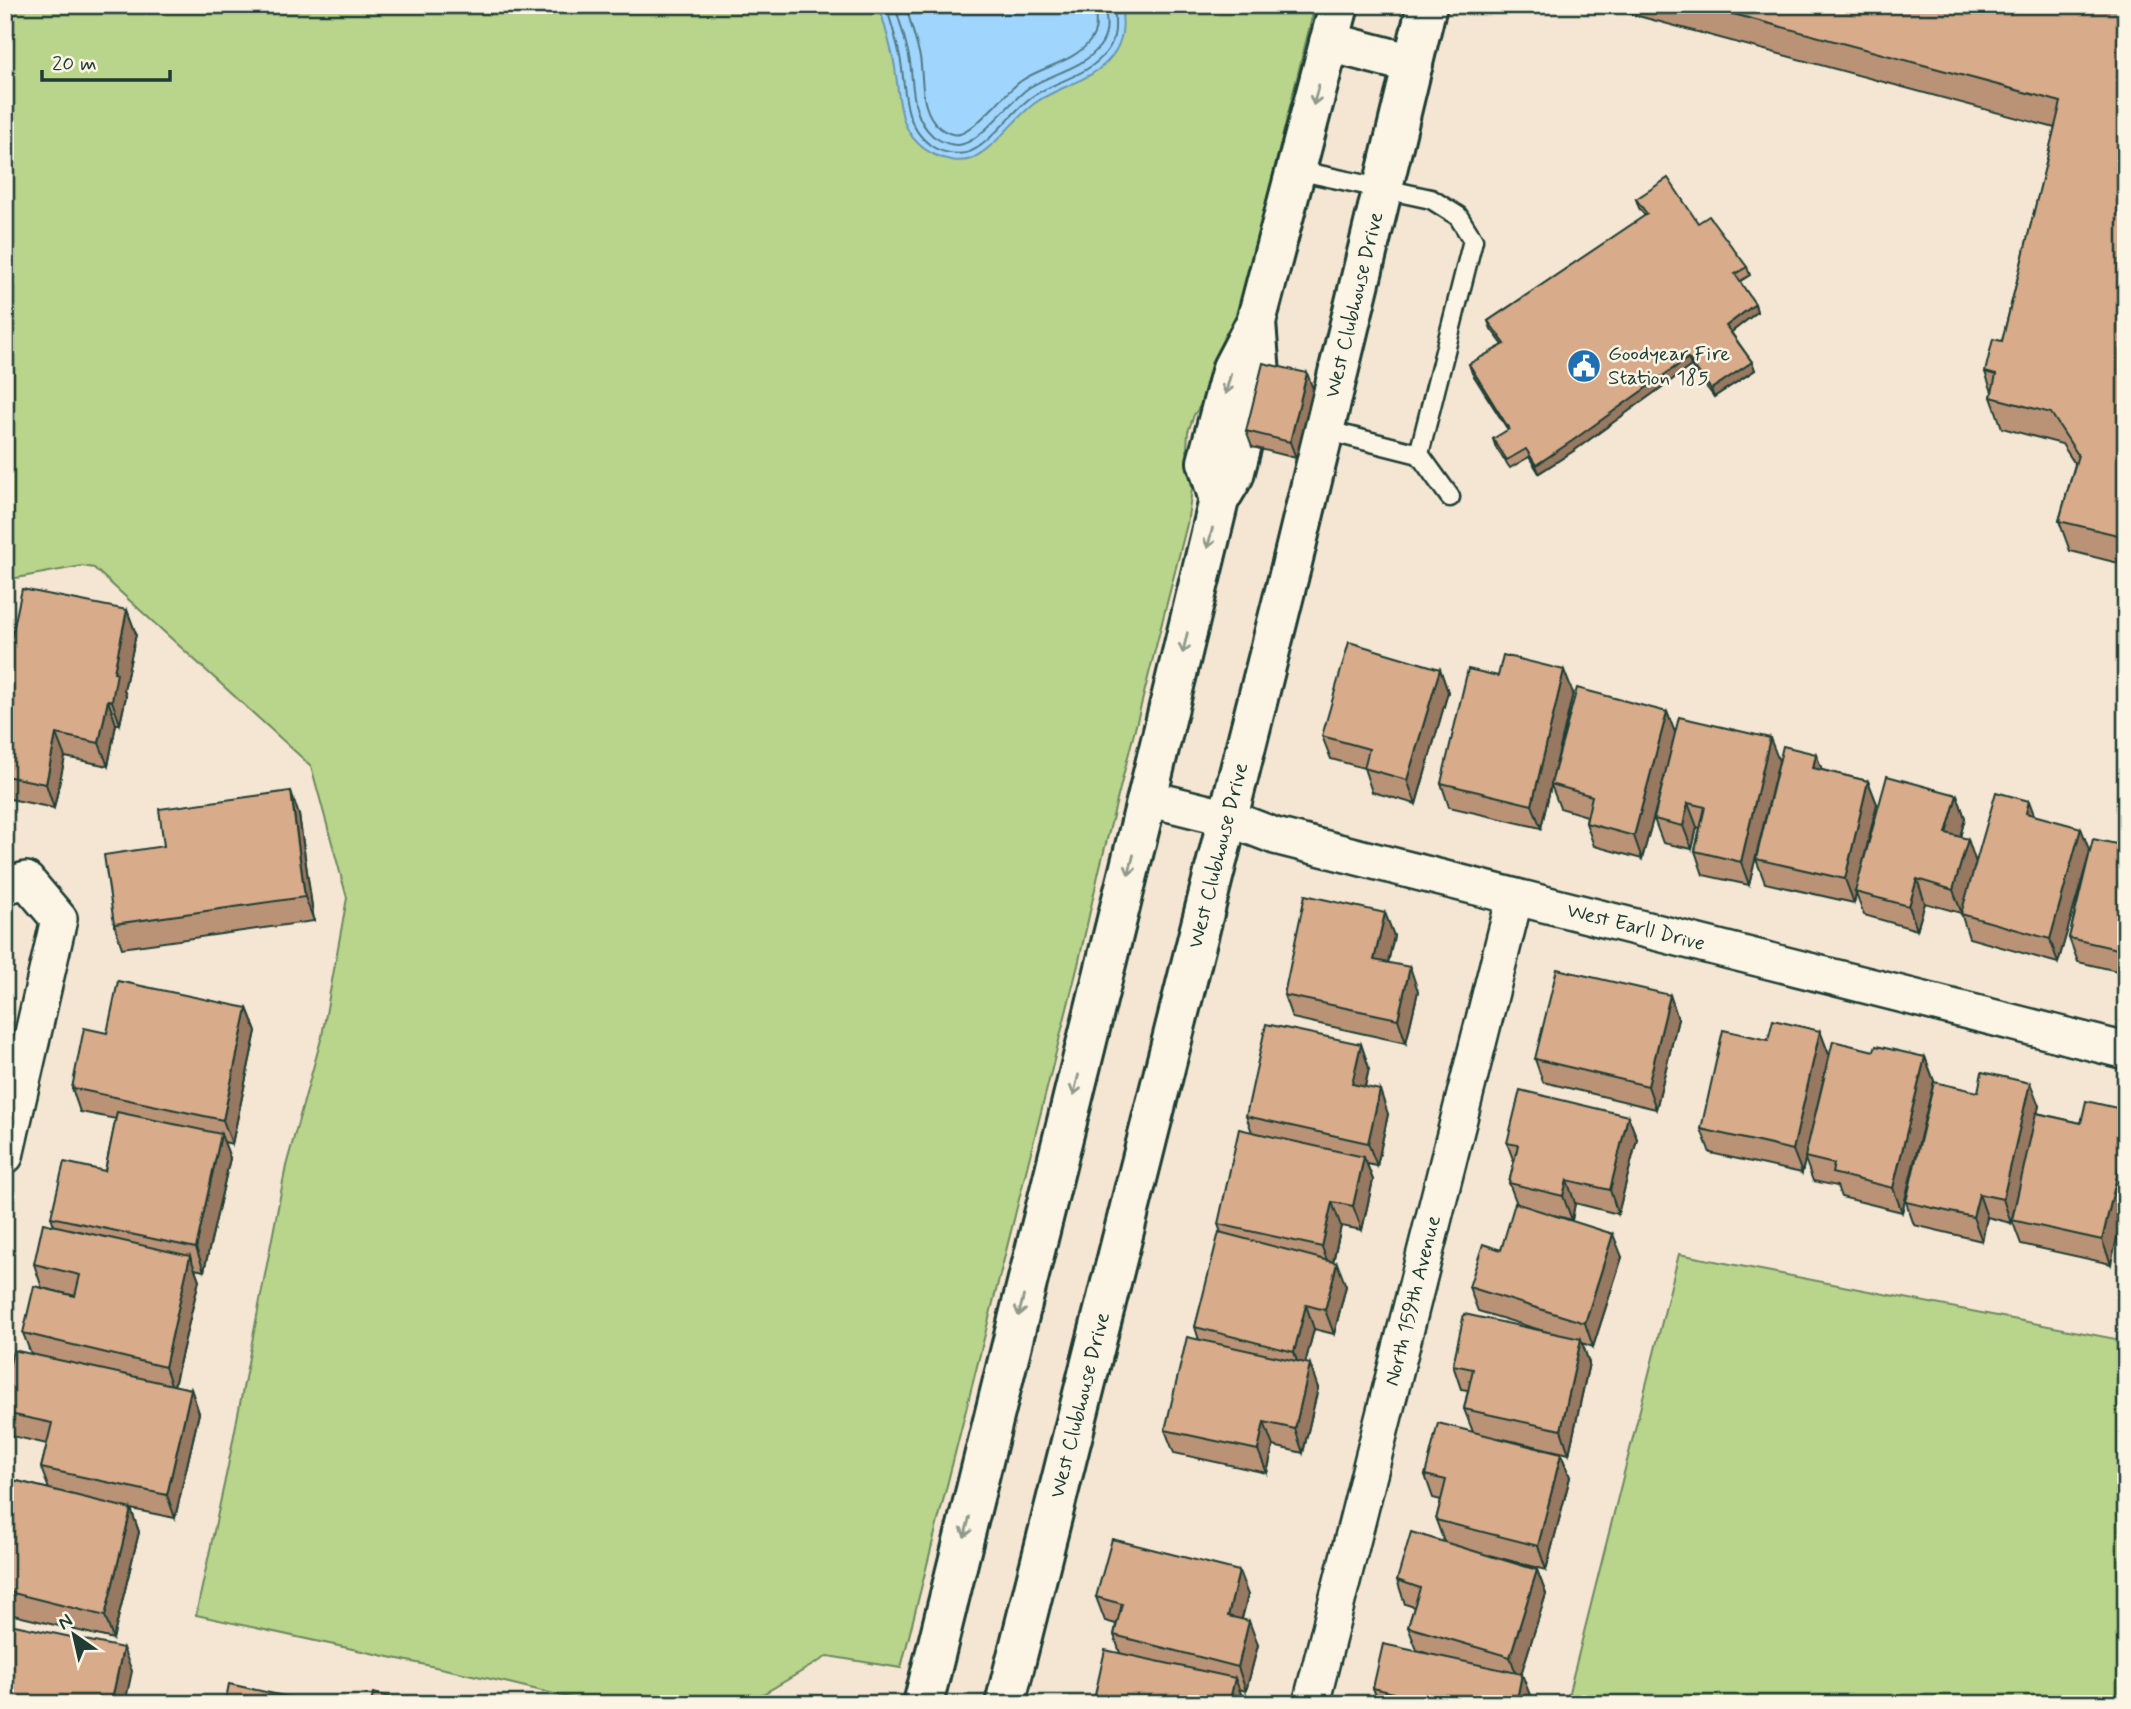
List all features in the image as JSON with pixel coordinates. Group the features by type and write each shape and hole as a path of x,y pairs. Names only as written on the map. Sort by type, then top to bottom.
{"street":[{"path":"923,1704 1219,500 1207,462 1232,368 1256,322 1339,5"},
{"name":"West Clubhouse Drive","path":"1005,1704 1228,818 1427,5"},
{"path":"1329,42 1413,64"},
{"name":"West Earll Drive","path":"1147,798 1228,818 1275,836 2126,1051"},
{"path":"5,1156 59,919 16,883"},
{"name":"North 159th Avenue","path":"1311,1704 1515,897"}],"lane":[{"path":"1296,170 1431,199 1458,216 1473,240 1419,454"},
{"path":"1324,430 1419,454 1450,497"}],"green space":[{"path":"5,5 1315,5 1230,348 1213,387 1194,415 1188,432 1187,449 1192,489 1187,524 901,1668 828,1656 746,1704 595,1704 196,1615 286,1166 322,1036 347,898 311,766 94,568 82,566 5,580"},
{"path":"1679,1254 2126,1341 2126,1704 1566,1704"}],"water":[{"path":"879,5 1121,5 1122,32 1112,56 1095,72 1035,103 980,154 967,160 953,160 939,157 922,147 906,127"}],"building":[{"path":"1700,5 2126,5 2126,537 2059,521 2078,455 2051,413 1991,397 1996,375 1985,372 1993,339 2002,341 2061,102"},
{"name":"Goodyear Fire Station 185","path":"1668,178 1698,223 1709,216 1747,267 1735,274 1755,304 1726,326 1752,362 1711,389 1688,358 1536,465 1526,449 1507,460 1493,439 1509,429 1469,364 1505,344 1488,321 1647,214 1636,199"},
{"path":"1263,363 1307,373 1290,442 1246,431"},
{"path":"22,589 127,610 114,672 117,673 112,701 108,700 99,743 56,734 46,784 5,776 5,668"},
{"path":"1349,642 1440,669 1407,780 1364,768 1369,749 1322,736"},
{"path":"1503,655 1564,670 1532,805 1441,783 1468,669 1498,676"},
{"path":"1577,688 1667,712 1634,836 1586,823 1592,796 1551,784"},
{"path":"1679,717 1770,738 1741,862 1695,851 1705,807 1688,803 1683,826 1654,819"},
{"path":"1783,746 1816,754 1813,768 1868,781 1845,879 1756,859"},
{"path":"1887,776 1957,795 1946,833 1968,839 1953,890 1917,879 1909,906 1855,892"},
{"path":"291,791 305,897 114,924 104,855 164,846 159,809"},
{"path":"1996,792 2029,801 2026,813 2081,828 2050,939 1961,914"},
{"path":"2093,839 2126,846 2126,951 2069,938"},
{"path":"1305,895 1385,913 1374,960 1410,967 1398,1019 1284,995"},
{"path":"1557,969 1670,995 1648,1086 1535,1059"},
{"path":"118,981 247,1008 223,1120 72,1088 84,1028 107,1033"},
{"path":"1773,1020 1820,1031 1793,1150 1701,1129 1723,1030 1768,1040"},
{"path":"1266,1024 1361,1044 1352,1084 1380,1090 1368,1143 1246,1116"},
{"path":"1833,1041 1874,1051 1876,1046 1925,1057 1893,1188 1832,1173 1834,1164 1805,1157"},
{"path":"1982,1072 2030,1083 2003,1199 1979,1194 1973,1217 1906,1202 1934,1082 1978,1092"},
{"path":"1520,1090 1628,1116 1610,1190 1567,1180 1563,1196 1509,1183 1518,1145 1507,1143"},
{"path":"2086,1101 2126,1110 2126,1138 2102,1240 2012,1220 2036,1113 2081,1123"},
{"path":"117,1112 221,1134 196,1248 51,1217 64,1162 105,1171"},
{"path":"1239,1129 1364,1157 1353,1206 1332,1202 1322,1247 1218,1224"},
{"path":"1515,1203 1613,1234 1585,1323 1469,1287 1483,1244 1501,1250"},
{"path":"2126,1205 2126,1241 2118,1239"},
{"path":"43,1223 190,1256 165,1367 23,1333 34,1286 75,1296 80,1275 34,1264"},
{"path":"1219,1232 1337,1263 1325,1310 1306,1305 1294,1352 1195,1327"},
{"path":"1464,1314 1581,1339 1561,1430 1464,1409 1473,1369 1453,1365"},
{"path":"1187,1337 1310,1364 1295,1429 1264,1422 1258,1450 1165,1430"},
{"path":"13,1350 191,1389 167,1495 41,1468 52,1423 5,1413 5,1386"},
{"path":"1438,1423 1561,1454 1538,1546 1436,1520 1446,1480 1425,1475"},
{"path":"5,1478 131,1509 105,1616 5,1591"},
{"path":"1411,1532 1537,1570 1510,1657 1408,1627 1420,1588 1397,1580"},
{"path":"1112,1539 1239,1571 1228,1616 1249,1621 1238,1667 1114,1635 1122,1604 1096,1597"},
{"path":"5,1623 123,1648 111,1704 5,1704"},
{"path":"1383,1644 1522,1674 1516,1704 1392,1704 1394,1693 1373,1688"},
{"path":"1105,1650 1235,1678 1229,1704 1093,1704"},
{"path":"229,1684 321,1704 225,1704"},
{"path":"373,1693 420,1704 371,1704"},
{"path":"549,1699 567,1704 547,1704"}],"place":[{"name":"Goodyear Fire Station 185","path":"1584,366"}]}
